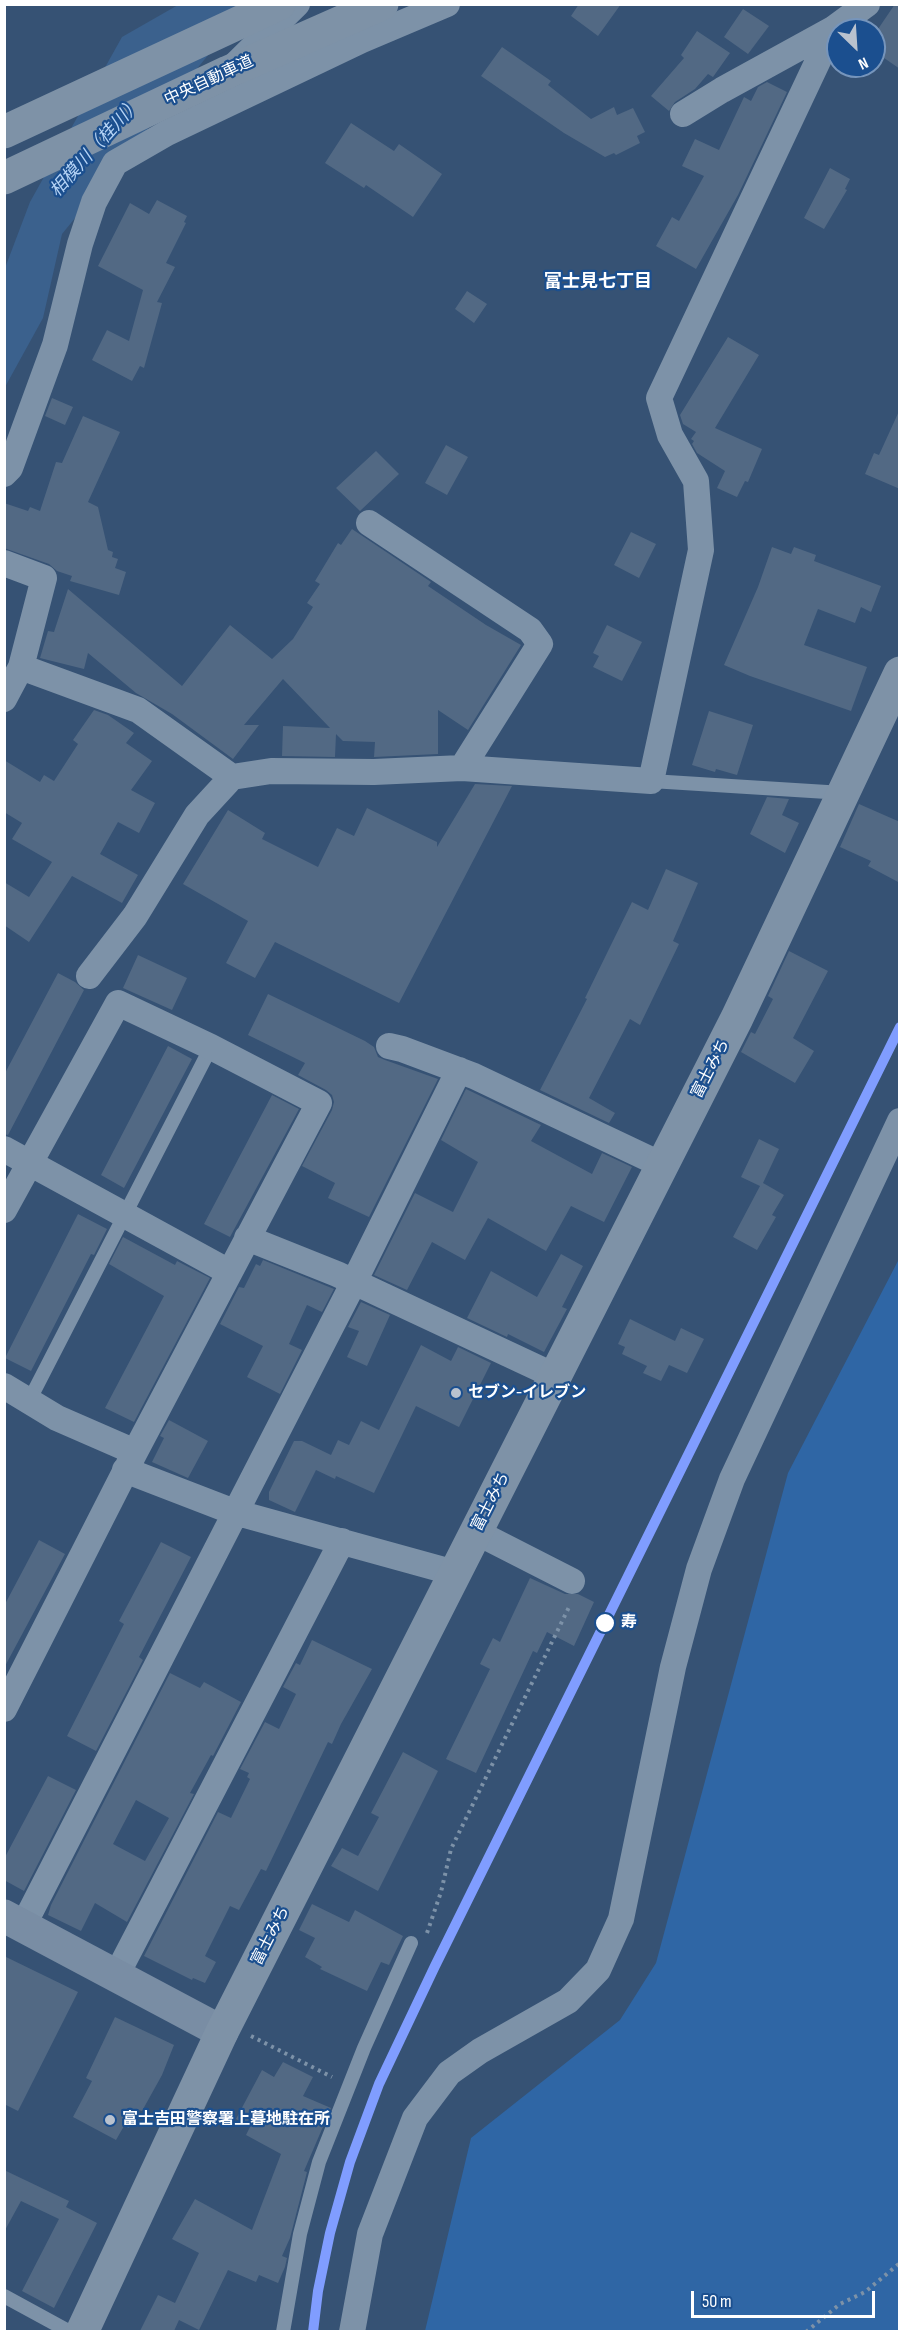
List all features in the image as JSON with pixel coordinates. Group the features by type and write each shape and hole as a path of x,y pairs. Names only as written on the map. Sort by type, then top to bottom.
{"highway":[{"path":"4,132 279,4"},
{"name":"中央自動車道","path":"4,178 228,72 382,4"},
{"name":"富士みち","path":"82,2331 224,2028 737,1018 900,673"}],"street":[{"path":"167,132 297,4"},
{"path":"4,474 10,468 55,345 80,244 94,202 115,163 167,132 362,40 447,4"},
{"path":"848,18 867,4"},
{"path":"683,114 826,33"},
{"path":"89,976 135,916 197,815 232,777 271,771 374,772 462,768 651,781 701,550 696,481 670,435 659,399 826,44"},
{"path":"369,523 530,630 540,644 462,768"},
{"path":"4,563 44,578 21,667 4,699"},
{"path":"21,667 138,710 232,777"},
{"path":"4,1210 118,1003 211,1047 319,1104 130,1461 4,1709"},
{"path":"389,1046 459,1070 662,1165"},
{"path":"224,2028 116,1976 14,1921 234,1512 354,1282 459,1070"},
{"path":"352,2331 370,2234 415,2118 449,2073 480,2051 568,2001 598,1970 621,1919 673,1667 699,1569 732,1479 900,1121"},
{"path":"4,1149 229,1272"},
{"path":"247,1238 354,1282 555,1376"},
{"path":"4,1386 130,1461 234,1512 455,1573"},
{"path":"476,1532 572,1581"},
{"path":"116,1976 342,1541"}],"lane":[{"path":"651,781 843,793"},
{"path":"29,1401 211,1047"},
{"path":"284,2331 300,2234 319,2162 349,2085 411,1943"},
{"path":"4,2296 70,2331"}],"path":[{"path":"411,1943 422,1948 441,1892 451,1849 580,1586 572,1581"},
{"path":"224,2028 349,2085"},
{"path":"806,2331 840,2304 865,2292 900,2263"}],"shaded area":[{"path":"899,1259 899,2331 425,2331 471,2138 620,2020 656,1963 788,1473"}],"water":[{"name":"相模川（桂川）","path":"178,5 249,5 62,234 43,318 5,387 5,268 30,202 122,37"}],"building":[{"path":"579,4 621,4 598,36 571,16"},
{"path":"895,4 900,4 900,69 886,59 886,18"},
{"path":"743,9 769,26 748,54 724,37"},
{"path":"697,31 730,53 713,77 708,74 695,89 675,102 669,111 651,96 684,58 681,55"},
{"path":"502,47 551,81 548,85 591,119 614,107 617,115 633,108 645,132 637,136 640,143 616,155 614,153 605,157 564,133 481,76"},
{"path":"767,82 787,92 738,195 696,269 656,246 672,217 679,221 704,176 682,166 695,139 719,150 744,97 751,101 758,87"},
{"path":"351,123 394,151 399,144 442,174 413,217 366,185 364,188 325,163"},
{"path":"830,168 850,179 845,189 847,190 824,229 804,218"},
{"path":"157,200 187,216 184,222 186,223 166,263 175,267 157,302 162,303 144,368 140,366 132,381 92,360 107,330 129,341 143,290 98,266 130,203 149,214"},
{"path":"467,291 487,304 474,323 455,309"},
{"path":"728,337 759,355 715,428 762,449 748,482 745,481 737,497 717,488 725,471 697,453 692,444 694,441 691,439 696,432 683,424 680,415"},
{"path":"52,398 73,407 65,425 45,416"},
{"path":"900,409 900,489 865,474 874,453 879,455"},
{"path":"83,416 120,432 88,502 98,507 108,550 113,552 112,557 118,559 115,568 126,572 119,595 70,581 72,576 57,571 49,564 4,548 4,503 28,511 30,507 40,511 56,462 62,463"},
{"path":"446,445 468,457 447,495 425,483"},
{"path":"376,451 399,474 360,511 336,488"},
{"path":"352,529 431,582 428,586 486,625 521,645 468,730 438,710 438,754 374,757 375,742 343,741 336,734 335,757 282,756 283,726 330,728 283,679 244,725 259,725 233,759 172,714 136,693 88,653 84,669 40,658 48,631 54,632 68,589 182,686 230,625 272,659 293,639 313,607 307,603 320,584 315,581 338,543 341,545"},
{"path":"631,532 656,544 639,578 614,565"},
{"path":"772,547 791,554 794,547 816,555 814,561 881,586 871,612 861,607 855,623 818,609 804,645 867,667 851,711 724,665 758,587"},
{"path":"607,625 642,642 622,681 593,667 599,656 593,653"},
{"path":"94,710 108,715 134,733 126,743 152,761 131,790 155,803 139,833 118,822 100,854 138,875 122,903 72,876 29,942 4,925 4,882 29,897 52,862 12,839 22,823 4,812 4,760 40,782 44,775 54,781 78,744 73,740"},
{"path":"709,711 753,725 737,775 716,769 715,772 692,765"},
{"path":"475,784 512,786 399,1003 275,942 255,978 226,963 248,921 183,884 228,810 265,833 262,839 318,867 337,828 354,836 367,808 437,842 437,847"},
{"path":"767,797 789,799 782,815 799,823 785,853 750,834"},
{"path":"859,804 900,822 900,883 868,866 871,861 840,847"},
{"path":"666,869 698,883 673,941 679,944 640,1025 630,1019 589,1098 615,1113 609,1123 540,1090 587,999 585,998 632,902 648,910"},
{"path":"789,951 828,971 793,1038 814,1051 795,1083 741,1052 751,1032 755,1034 773,999 768,996"},
{"path":"138,955 187,978 172,1010 123,988"},
{"path":"58,973 84,990 8,1135 4,1134 4,1075"},
{"path":"268,994 365,1041 374,1047 378,1057 438,1079 369,1217 328,1198 335,1183 302,1166 334,1102 332,1095 326,1090 298,1075 305,1063 248,1035"},
{"path":"168,1046 192,1059 124,1188 101,1175"},
{"path":"466,1089 541,1125 531,1141 592,1174 602,1153 632,1167 604,1222 571,1206 546,1251 488,1218 465,1260 432,1242 407,1290 374,1275 415,1193 453,1212 478,1162 441,1140"},
{"path":"272,1095 299,1109 230,1237 204,1224"},
{"path":"759,1139 779,1149 763,1183 784,1195 772,1215 776,1217 757,1250 733,1237 760,1186 741,1177"},
{"path":"78,1214 107,1229 94,1255 91,1254 31,1371 5,1358"},
{"path":"123,1237 175,1265 177,1261 210,1278 134,1422 105,1408 164,1296 109,1264"},
{"path":"561,1254 583,1266 562,1307 567,1309 544,1352 508,1334 507,1337 467,1318 491,1271 537,1297"},
{"path":"263,1260 334,1289 322,1312 307,1305 289,1344 302,1350 280,1394 247,1377 263,1346 220,1324 239,1287 244,1288 256,1264 260,1266"},
{"path":"361,1302 390,1315 367,1366 347,1357 359,1331 348,1327"},
{"path":"630,1319 675,1341 681,1328 704,1339 687,1373 669,1365 661,1381 643,1373 647,1366 622,1354 625,1347 618,1344"},
{"path":"421,1345 451,1361 458,1347 491,1363 459,1427 416,1406 374,1493 316,1470 295,1512 269,1500 269,1492 294,1441 302,1441 331,1455 338,1440 349,1445 361,1421 379,1430"},
{"path":"169,1420 208,1441 188,1478 152,1462 164,1438 160,1436"},
{"path":"39,1540 65,1554 4,1668 4,1606"},
{"path":"161,1542 191,1557 139,1657 143,1660 96,1751 67,1736 124,1624 119,1621"},
{"path":"530,1578 565,1594 578,1594 594,1602 574,1646 547,1632 537,1653 533,1651 476,1773 446,1759 490,1669 480,1664 493,1638 500,1642"},
{"path":"312,1640 372,1669 332,1744 328,1742 266,1871 261,1869 239,1910 230,1906 205,1956 216,1962 205,1983 193,1978 192,1980 144,1956 218,1812 231,1818 250,1779 247,1777 249,1773 240,1769 265,1722 279,1729 296,1694 283,1687 296,1663 300,1665"},
{"path":"170,1673 200,1688 204,1682 241,1702 213,1756 211,1755 190,1793 194,1794 127,1922 95,1903 81,1931 48,1915 51,1905","holes":["136,1800 169,1818 145,1861 113,1844"]},
{"path":"403,1752 438,1771 378,1891 331,1866 342,1848 358,1856 379,1817 371,1813"},
{"path":"48,1776 76,1790 24,1891 4,1880 4,1859"},
{"path":"312,1904 349,1922 355,1910 403,1936 389,1965 381,1962 367,1991 320,1969 322,1967 305,1957 315,1938 299,1930"},
{"path":"4,1956 78,1992 18,2111 4,2104"},
{"path":"115,2017 174,2045 162,2075 142,2111 139,2110 129,2128 124,2126 116,2140 73,2117 92,2081 86,2078"},
{"path":"283,2062 313,2077 303,2096 331,2108 304,2171 307,2172 290,2238 282,2256 287,2258 285,2267 278,2283 259,2275 256,2282 228,2270 199,2330 179,2320 174,2331 140,2331 158,2295 175,2303 199,2253 172,2239 195,2199 252,2230 281,2154 246,2135 250,2127 236,2119 262,2070 274,2077"},
{"path":"4,2170 69,2201 66,2207 97,2223 54,2308 22,2291 59,2219 21,2201 4,2232"}],"transit line":[{"path":"313,2332 318,2291 330,2233 350,2162 379,2084 435,1966 900,1027"}],"place":[{"name":"セブン-イレブン","path":"456,1393"},
{"name":"寿","path":"605,1623"},
{"name":"富士吉田警察署上暮地駐在所","path":"110,2120"}],"district":[{"name":"富士見七丁目","path":"598,282"}]}
